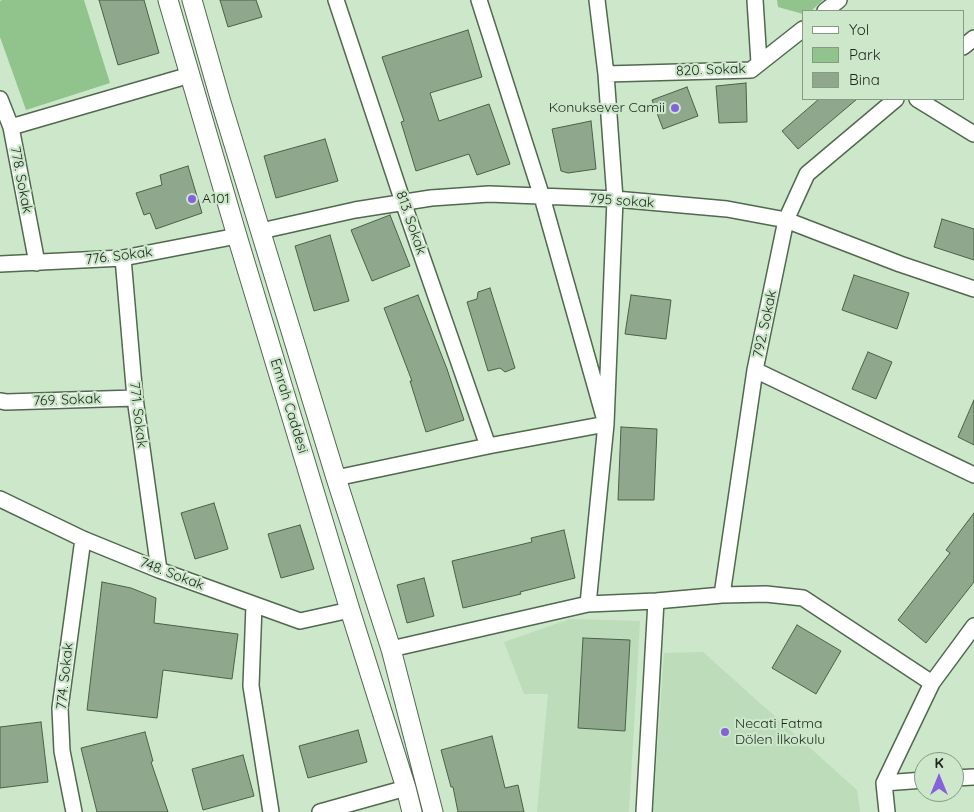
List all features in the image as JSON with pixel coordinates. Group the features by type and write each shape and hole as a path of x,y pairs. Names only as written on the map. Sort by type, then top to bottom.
{"street":[{"name":"Emrah Caddesi","path":"168,0 237,236 412,812"},
{"name":"Emrah Caddesi","path":"192,0 221,102 390,649 433,812"},
{"name":"813. Sokak","path":"336,0 403,202 488,446"},
{"path":"479,0 542,196 606,424"},
{"path":"588,604 606,424 615,200 606,74 597,0"},
{"path":"755,0 759,63"},
{"path":"826,10 839,0"},
{"name":"820. Sokak","path":"606,74 751,70 802,30"},
{"path":"964,46 974,38"},
{"path":"11,127 190,75"},
{"name":"778. Sokak","path":"0,99 11,127 37,263"},
{"name":"792. Sokak","path":"722,595 756,370 786,220 806,174 895,100"},
{"path":"919,100 974,134"},
{"name":"795 sokak","path":"261,232 355,210 431,198 489,194 615,200 727,209 786,220 900,264 974,289"},
{"name":"776. Sokak","path":"0,264 124,258 237,236"},
{"name":"771. Sokak","path":"124,258 135,398 159,570"},
{"path":"756,370 974,475"},
{"name":"769. Sokak","path":"0,401 135,398"},
{"path":"336,478 488,446 606,424"},
{"name":"748. Sokak","path":"0,499 83,539 159,570 300,621 350,610"},
{"name":"774. Sokak","path":"74,812 62,751 60,708 83,539"},
{"path":"390,649 588,604 766,594 803,598 932,683"},
{"path":"644,812 656,601"},
{"path":"254,605 251,686 271,812"},
{"path":"887,812 884,783 932,683 974,626"},
{"path":"884,783 914,781"},
{"path":"320,812 406,788"}],"shaded area":[{"path":"570,619 640,621 629,812 537,812 548,694 524,694 504,642"},
{"name":"Necati Fatma Dölen İlkokulu","path":"703,652 857,790 860,812 653,812 664,653"}],"green space":[{"path":"84,0 110,83 26,110 0,37 0,1"},
{"path":"777,0 823,0 812,10 802,10 802,14 778,7"}],"building":[{"path":"99,0 144,0 159,53 118,65"},
{"path":"220,0 256,0 262,17 228,27"},
{"path":"468,30 482,77 430,93 439,121 489,104 510,164 477,175 469,154 416,171 401,122 404,121 382,57"},
{"path":"746,83 747,122 719,123 716,86"},
{"name":"Konuksever Camii","path":"687,87 698,116 663,129 652,100"},
{"path":"818,100 856,100 798,149 782,131"},
{"path":"591,121 596,169 568,173 561,171 552,129"},
{"path":"325,139 338,181 276,198 264,156"},
{"path":"188,166 202,213 156,229 150,213 144,215 136,193 162,185 160,175"},
{"path":"390,215 410,266 372,281 351,230"},
{"path":"942,219 974,229 974,260 934,247"},
{"path":"330,235 349,301 314,311 295,246"},
{"path":"854,275 909,293 897,329 842,310"},
{"path":"490,288 515,368 505,372 500,368 488,371 467,302 477,299 478,292"},
{"path":"418,295 447,369 464,420 426,432 410,381 412,381 384,308"},
{"path":"631,295 671,300 666,339 625,334"},
{"path":"868,352 892,362 876,399 852,389"},
{"path":"974,400 974,445 958,437"},
{"path":"621,427 657,429 654,500 618,500"},
{"path":"214,503 228,549 195,559 181,513"},
{"path":"974,513 974,582 926,643 898,620 950,553 946,550"},
{"path":"300,525 314,569 281,578 268,534"},
{"path":"564,530 575,578 463,608 452,561 532,542 531,538"},
{"path":"424,578 434,616 407,623 397,585"},
{"path":"102,582 131,588 156,598 154,623 238,634 232,679 163,670 157,718 87,710"},
{"path":"797,625 841,651 816,694 772,668"},
{"path":"583,638 630,640 625,731 578,728"},
{"path":"41,722 48,782 0,788 0,727"},
{"path":"358,730 367,762 308,778 299,746"},
{"path":"145,732 153,761 151,762 168,812 97,812 81,748"},
{"path":"492,736 505,788 518,785 524,812 458,812 453,787 451,787 441,750"},
{"path":"243,755 254,796 203,810 192,769"}],"place":[{"name":"Konuksever Camii","path":"675,108"},
{"name":"A101","path":"192,199"},
{"name":"Necati Fatma Dölen İlkokulu","path":"725,732"}]}
